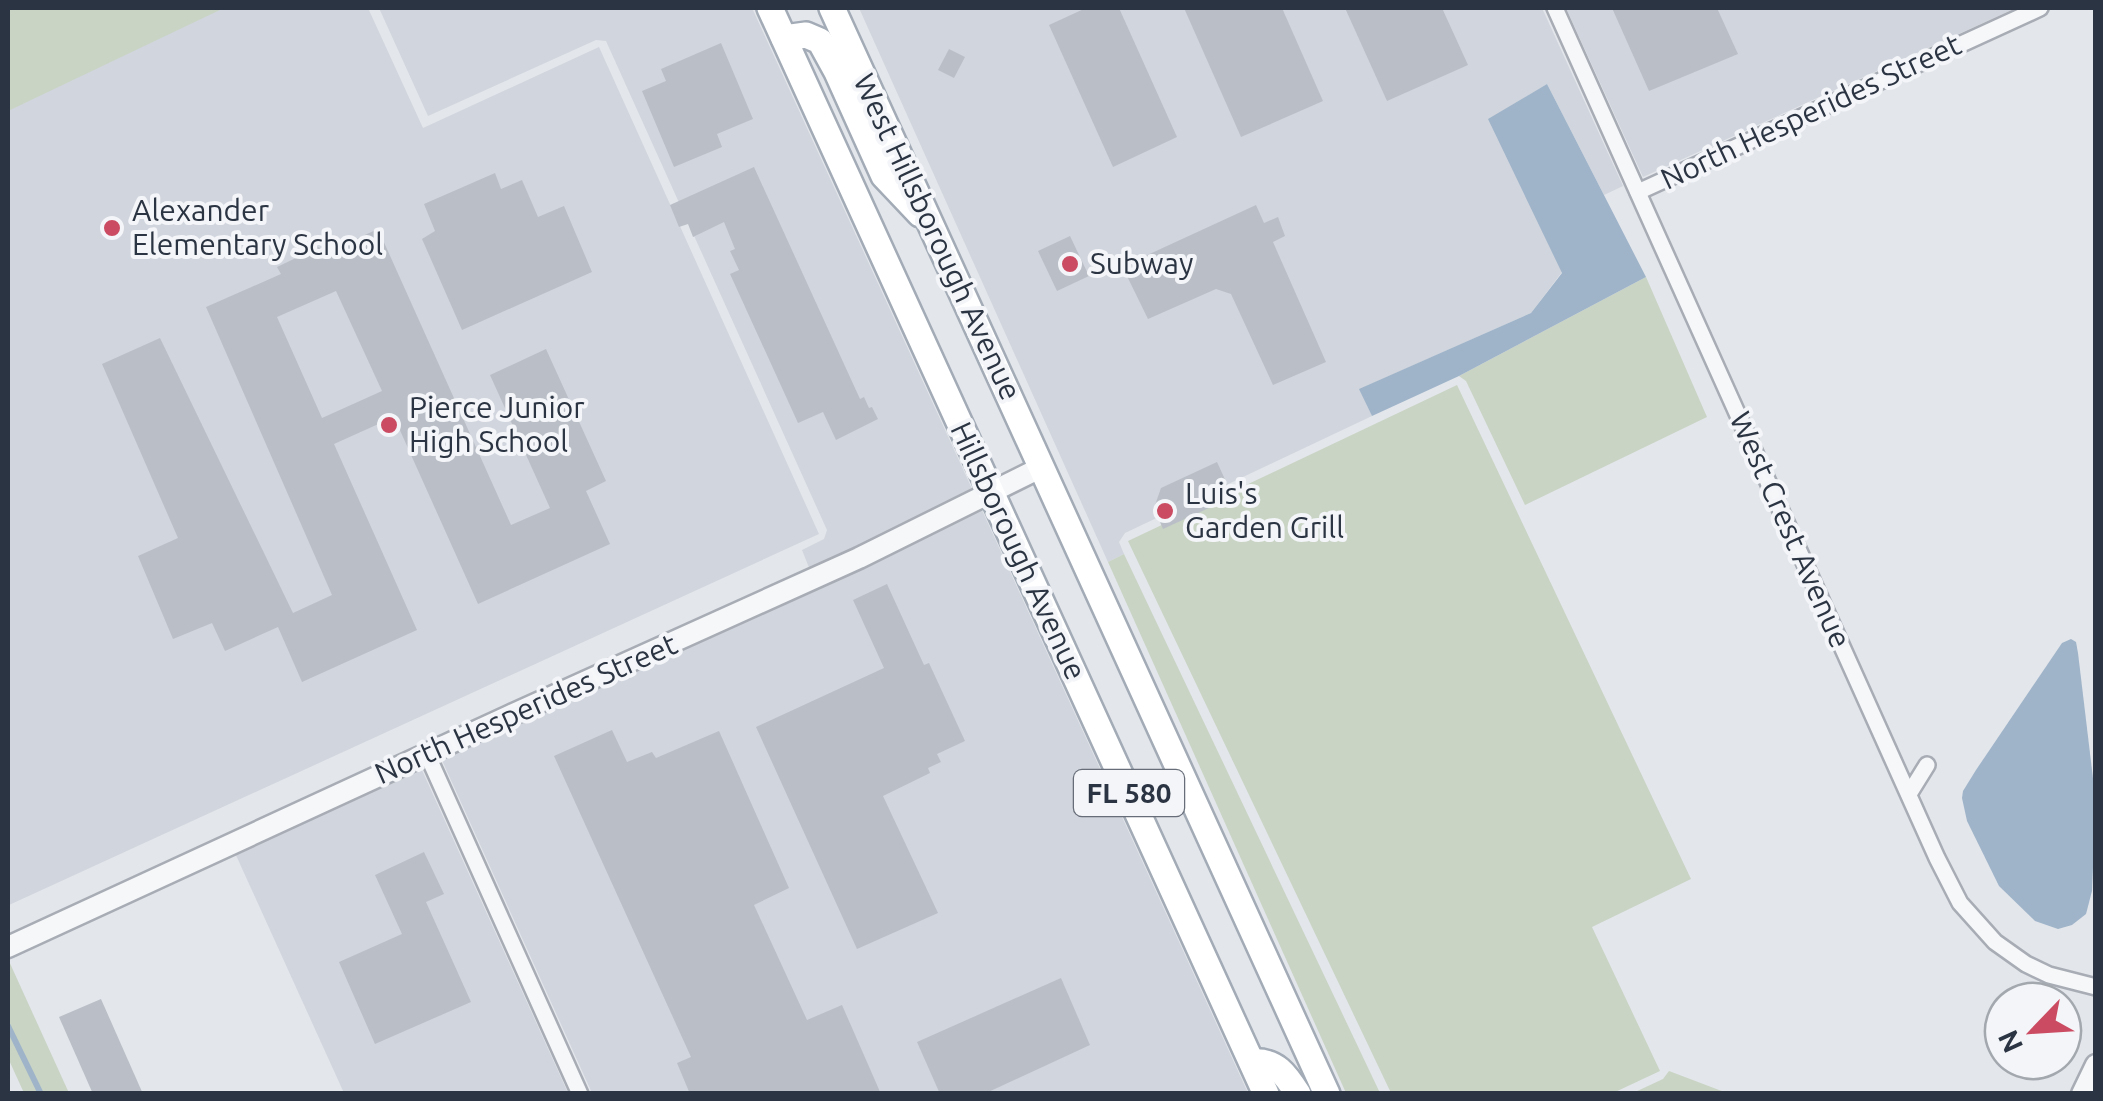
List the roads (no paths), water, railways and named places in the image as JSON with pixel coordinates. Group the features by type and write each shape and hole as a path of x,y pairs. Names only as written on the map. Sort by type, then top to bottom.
{"main road":[{"name":"Hillsborough Avenue","path":"770,8 1266,1094"},
{"name":"West Hillsborough Avenue","path":"832,8 1042,466"},
{"path":"784,38 806,35 820,41 884,176 931,224"},
{"name":"Hillsborough Avenue","path":"1042,466 1327,1094"},
{"path":"1252,1062 1270,1063 1298,1094"}],"street":[{"name":"West Crest Avenue","path":"1554,8 1960,904 2012,955 2048,975 2096,987"},
{"name":"North Hesperides Street","path":"1638,192 2040,8"},
{"name":"North Hesperides Street","path":"8,948 859,558 1042,466"},
{"path":"427,754 580,1094"},
{"path":"1909,794 1927,764"},
{"path":"2082,1094 2096,1064"}],"water":[{"path":"1547,84 1646,277 1459,376 1372,416 1359,389 1531,313 1562,273 1488,119"},
{"path":"2071,639 2076,642 2078,653 2095,795 2092,891 2086,914 2072,925 2058,929 2035,921 1999,886 1967,821 1962,798 1976,770 2062,643"}],"waterway":[{"path":"8,1026 41,1094"}],"place":[{"name":"Alexander Elementary School","path":"112,228"},
{"name":"Subway","path":"1070,264"},
{"name":"Pierce Junior High School","path":"389,425"},
{"name":"Luis's Garden Grill","path":"1165,511"}]}
